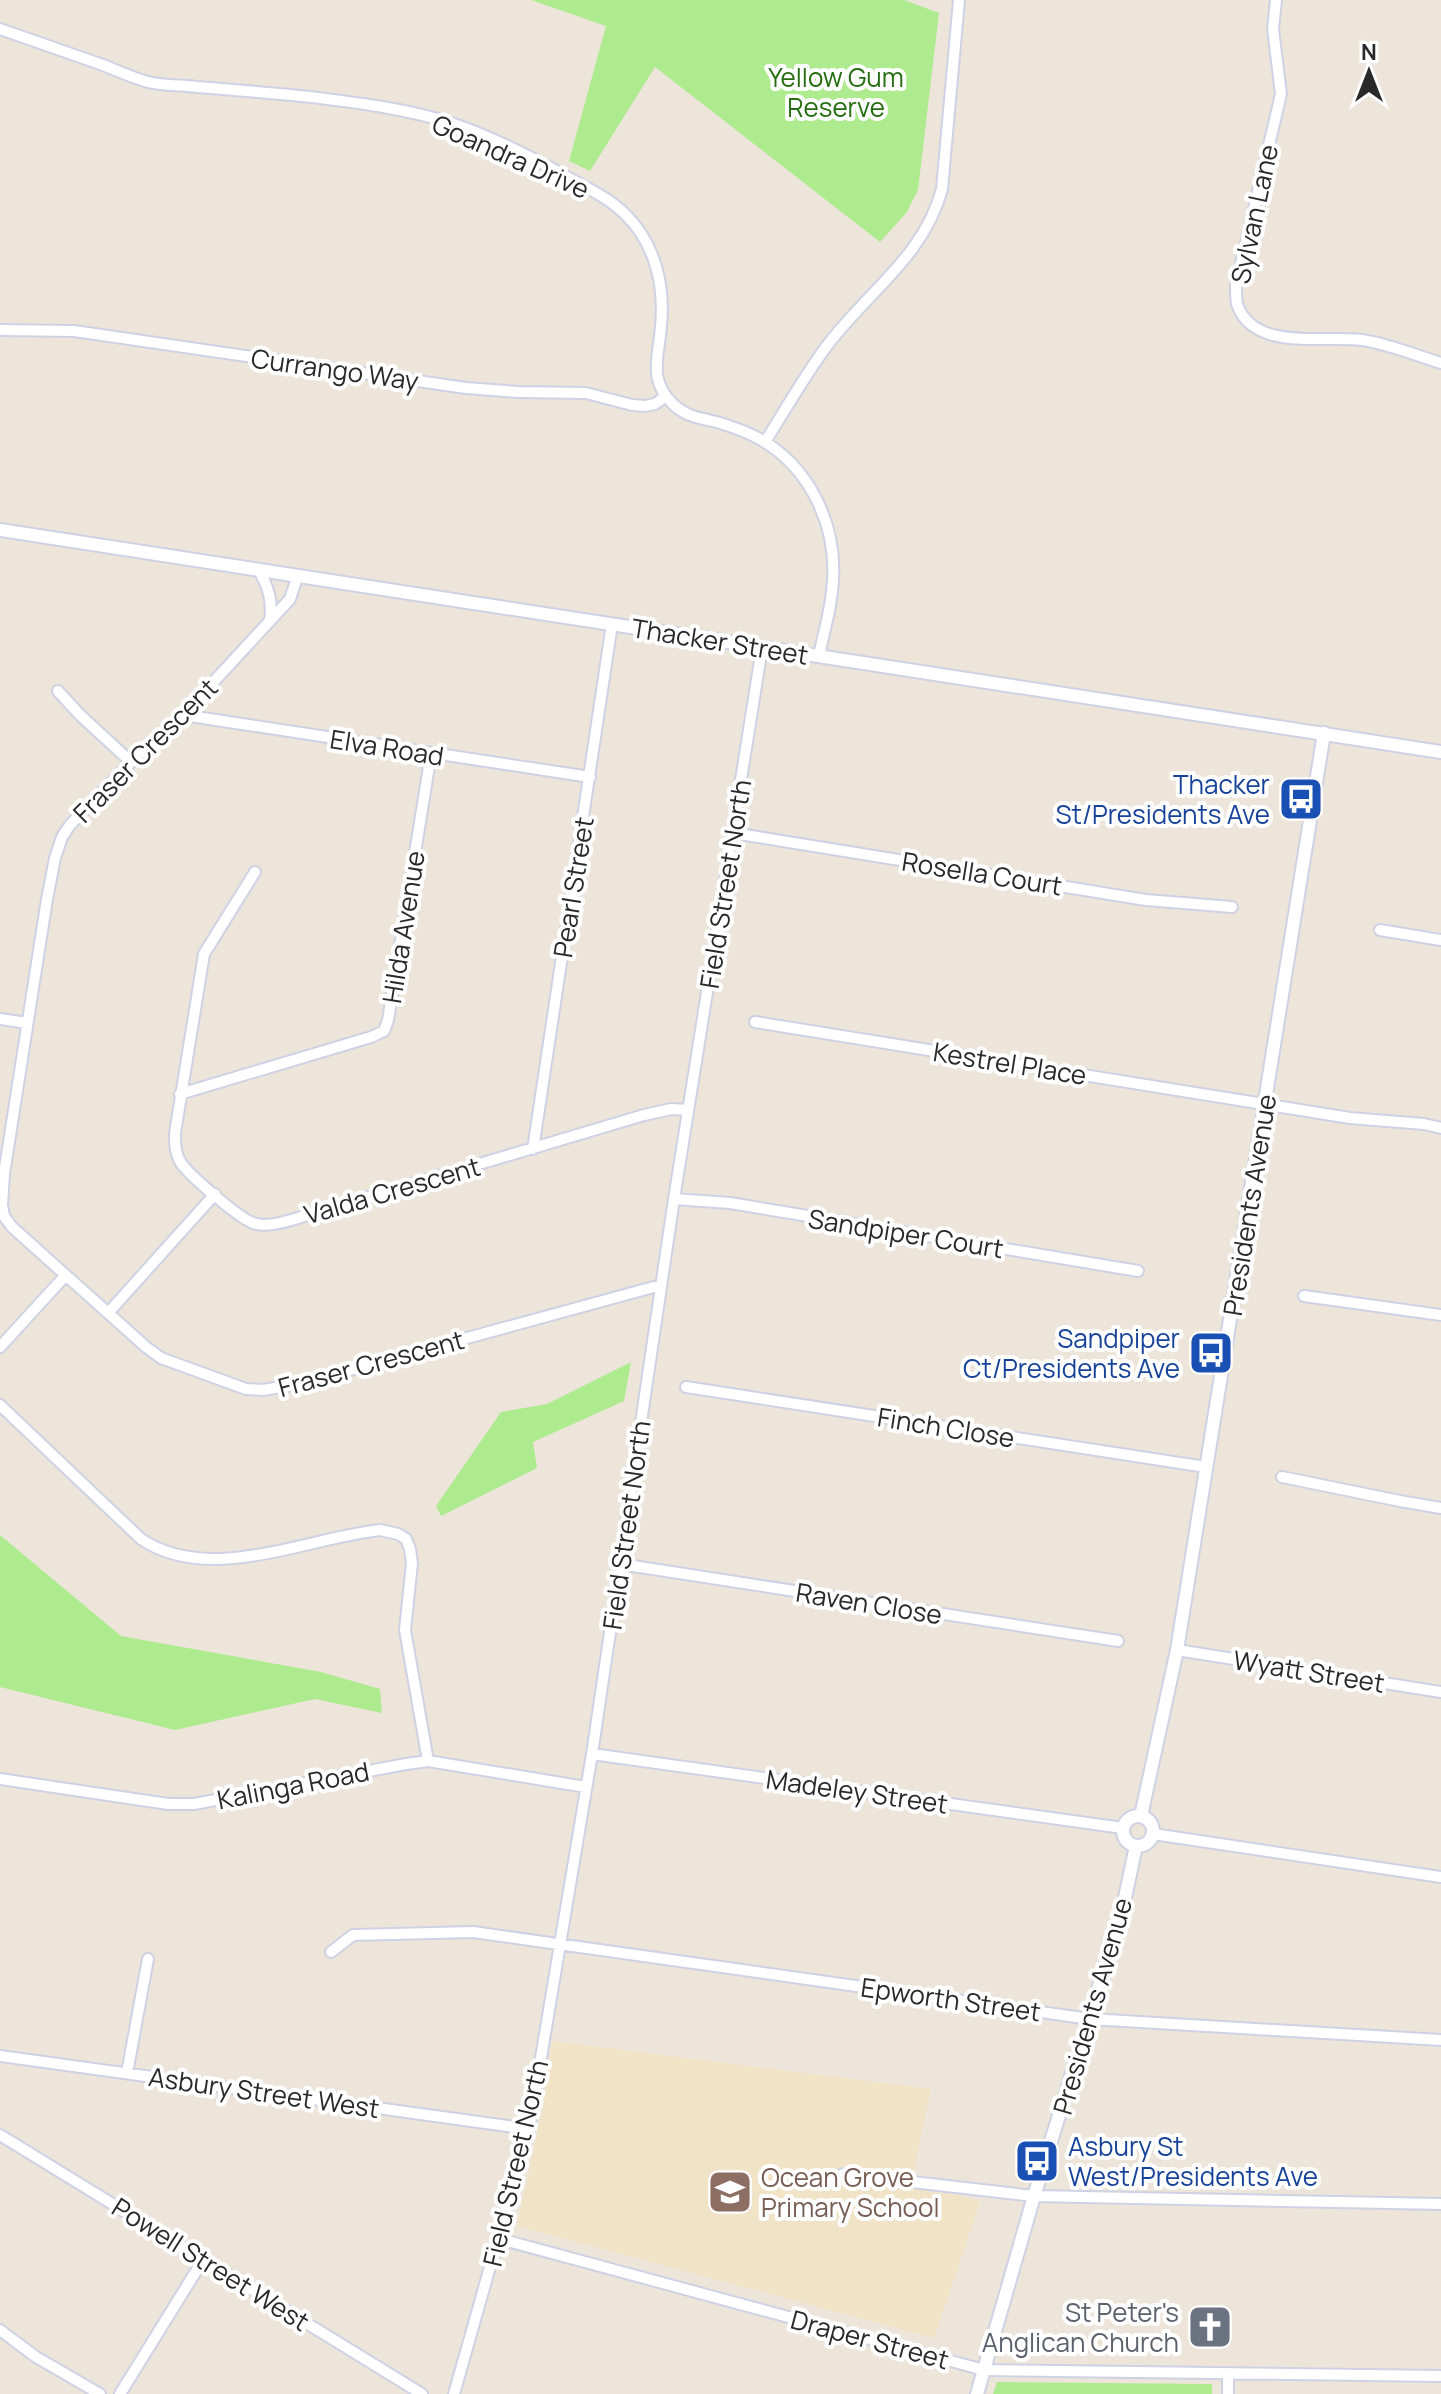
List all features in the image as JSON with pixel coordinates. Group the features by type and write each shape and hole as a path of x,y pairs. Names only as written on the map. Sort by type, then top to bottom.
{"street":[{"path":"765,442 826,347 917,244 933,216 942,189 959,0"},
{"name":"Sylvan Lane","path":"1276,0 1273,29 1281,94 1236,285 1237,304 1246,319 1261,332 1284,338 1364,340 1441,363"},
{"name":"Goandra Drive","path":"0,29 150,82 313,97 408,112 454,124 556,170 608,199 625,214 642,233 654,257 660,284 661,328 655,361 657,376 666,396"},
{"name":"Currango Way","path":"0,330 74,331 466,388 586,393 632,405 655,404 666,396"},
{"path":"666,396 686,414 722,423 765,442 799,470 820,507 832,546 832,591 819,656"},
{"name":"Thacker Street","path":"0,530 1441,752"},
{"path":"258,569 271,601 270,620"},
{"name":"Fraser Crescent","path":"298,575 290,599 183,715 131,762 62,837 51,875 27,1023 4,1174 4,1216 65,1276 161,1358 229,1385 263,1390 299,1384 661,1285"},
{"name":"Pearl Street","path":"533,1149 612,624"},
{"name":"Field Street North","path":"454,2394 529,2129 592,1754 674,1199 762,648"},
{"path":"58,691 131,762"},
{"name":"Elva Road","path":"183,715 590,777"},
{"name":"Presidents Avenue","path":"1141,1816 1177,1650 1324,733"},
{"name":"Hilda Avenue","path":"180,1094 384,1031 431,754"},
{"name":"Rosella Court","path":"733,833 1146,900 1232,907"},
{"name":"Valda Crescent","path":"255,872 204,954 175,1133 177,1155 182,1164 255,1224 272,1224 308,1215 659,1111 688,1110"},
{"path":"1380,930 1441,940"},
{"path":"0,1019 27,1023"},
{"name":"Kestrel Place","path":"755,1022 1350,1118 1441,1128"},
{"path":"109,1312 215,1194"},
{"name":"Sandpiper Court","path":"674,1199 730,1203 1138,1271"},
{"path":"0,1347 65,1276"},
{"path":"1304,1296 1441,1315"},
{"name":"Finch Close","path":"686,1387 1206,1467"},
{"path":"0,1405 141,1539 158,1550 193,1558 249,1556 380,1530 406,1539 412,1563 405,1630 428,1761"},
{"path":"1282,1477 1441,1508"},
{"name":"Raven Close","path":"620,1564 1118,1641"},
{"name":"Wyatt Street","path":"1177,1650 1441,1692"},
{"name":"Madeley Street","path":"592,1754 1123,1828"},
{"name":"Kalinga Road","path":"0,1779 168,1804 194,1804 428,1761 586,1787"},
{"path":"1141,1816 1151,1822 1153,1834 1147,1844 1136,1846 1125,1840 1123,1828 1129,1818 1141,1816"},
{"path":"1153,1834 1441,1877"},
{"name":"Presidents Avenue","path":"977,2394 1034,2196 1122,1912 1136,1846"},
{"name":"Epworth Street","path":"331,1952 353,1935 473,1932 1090,2019 1441,2040"},
{"path":"127,2073 148,1959"},
{"name":"Asbury Street West","path":"0,2056 529,2129"},
{"name":"Powell Street West","path":"0,2135 422,2394"},
{"path":"843,2174 1034,2196 1441,2204"},
{"name":"Draper Street","path":"500,2239 984,2370 1441,2376"},
{"path":"120,2394 203,2260"},
{"path":"0,2330 36,2357 100,2394"},
{"path":"1228,2373 1228,2394"}],"shaded area":[{"name":"Ocean Grove Primary School","path":"552,2041 931,2089 910,2188 980,2202 934,2338 517,2226 542,2112"}],"green space":[{"name":"Yellow Gum Reserve","path":"531,0 904,0 939,13 918,190 907,212 880,242 655,67 590,171 569,161 606,26"},
{"path":"631,1362 624,1401 533,1442 537,1468 441,1516 436,1506 501,1412 547,1404"},
{"path":"0,1535 121,1636 321,1672 380,1689 382,1713 315,1699 175,1730 0,1687"},
{"path":"997,2382 1212,2384 1212,2394 993,2394"}],"place":[{"name":"Thacker St/Presidents Ave","path":"1301,799"},
{"name":"Sandpiper Ct/Presidents Ave","path":"1211,1353"},
{"name":"Asbury St West/Presidents Ave","path":"1037,2161"},
{"name":"Ocean Grove Primary School","path":"730,2192"},
{"name":"St Peter's Anglican Church","path":"1210,2327"}]}
